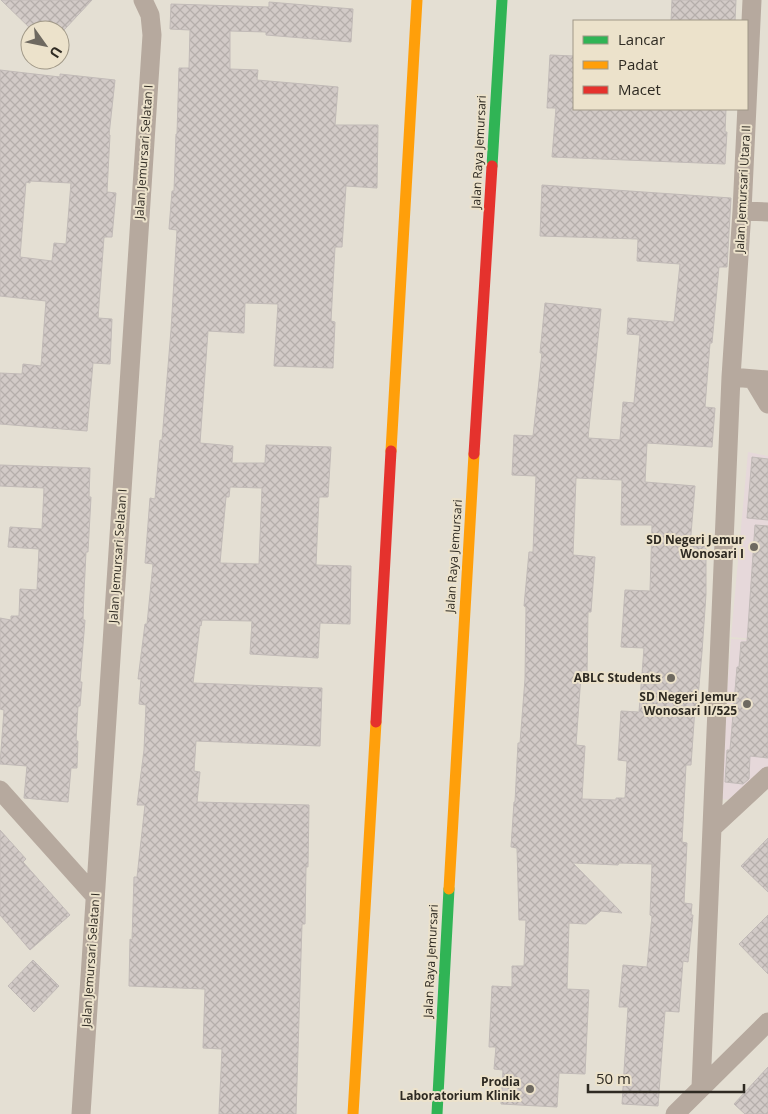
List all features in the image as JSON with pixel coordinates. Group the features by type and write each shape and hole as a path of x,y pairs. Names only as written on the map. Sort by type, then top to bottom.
{"main road":[{"path":"353,1114 417,0"},
{"name":"Jalan Raya Jemursari","path":"436,1114 454,765 502,0"}],"street":[{"name":"Jalan Jemursari Selatan I","path":"81,1114 152,35 150,15 143,0"},
{"name":"Jalan Jemursari Utara II","path":"701,1088 731,378 742,211 759,39 752,0"},
{"path":"742,211 768,212"},
{"path":"731,378 761,380 768,404"},
{"path":"712,828 768,776"},
{"path":"0,790 95,896"},
{"path":"675,1114 768,1022"}],"shaded area":[{"name":"SD Negeri Jemur Wonosari I","path":"748,452 768,456 768,640 731,637"},
{"name":"SD Negeri Jemur Wonosari II/525","path":"731,639 768,641 768,767 736,800 719,799"}],"building":[{"path":"1,0 92,0 70,24 70,20 22,20"},
{"path":"672,0 736,0 735,20 671,20"},
{"path":"269,2 353,9 351,42 266,35 266,32 230,31 230,69 258,70 257,80 338,87 335,125 378,125 377,188 346,186 342,247 335,247 331,321 335,322 333,368 274,366 278,304 245,303 244,333 208,331 200,443 233,446 232,463 265,463 266,445 331,447 328,497 319,497 316,565 351,566 350,624 320,623 318,658 250,654 252,621 202,620 200,625 193,683 322,688 320,746 196,741 194,771 200,772 197,802 309,805 305,924 302,924 296,1114 219,1114 222,1049 203,1048 205,989 129,986 134,877 137,877 145,805 137,805 144,750 146,705 139,704 141,679 138,679 145,624 147,624 153,564 145,563 150,498 155,499 171,330 177,230 169,229 172,191 174,191 179,68 189,68 190,30 170,29 171,4 269,7","holes":["230,487 262,488 259,564 220,563 226,497 229,497"]},
{"path":"550,55 573,56 573,110 726,110 725,164 552,157 556,108 547,108"},
{"path":"0,70 60,77 60,74 115,80 109,135 107,192 116,193 112,237 104,237 98,318 112,319 110,364 93,363 87,431 0,424 0,373 22,374 23,364 41,366 46,301 0,296","holes":["26,182 71,183 66,244 54,243 52,261 20,257"]},
{"path":"542,185 731,198 727,267 719,267 705,407 715,408 712,447 647,443 645,482 695,486 690,546 706,546 706,594 702,652 697,708 695,708 691,765 686,765 682,842 687,843 684,903 692,904 691,915 693,915 688,962 683,961 679,1012 665,1011 658,1106 622,1104 628,1007 619,1007 623,965 647,967 652,916 650,915 652,864 573,863 622,913 601,911 586,924 569,923 567,989 589,990 585,1074 559,1073 557,1107 501,1104 503,1070 494,1069 496,1047 489,1047 492,986 512,987 512,966 524,966 526,920 519,920 517,848 511,847 518,743 520,743 525,679 526,607 524,606 529,552 533,552 536,476 512,475 514,435 533,436 542,353 540,353 545,303 601,309 588,438 620,440 623,402 634,403 640,335 627,334 628,318 674,322 680,264 637,261 638,239 540,236","holes":["576,478 622,480 621,525 652,525 650,591 625,590 621,647 644,648 639,712 621,711 618,760 627,761 625,798 616,798 616,800 582,799 585,746 576,745 581,675 587,675 588,612 591,612 595,557 573,555"]},
{"path":"752,457 768,459 768,520 747,518"},
{"path":"0,465 90,468 89,497 91,497 84,592 83,620 85,620 80,682 82,682 80,706 78,706 76,741 78,741 77,768 71,768 68,802 24,798 27,766 0,764 4,710 0,709 0,618 11,620 11,616 19,616 20,589 37,590 39,549 8,547 10,527 42,529 44,488 0,486"},
{"name":"SD Negeri Jemur Wonosari II/525","path":"755,525 768,526 768,758 750,756 749,779 743,784 725,782 727,750 730,750 737,667 739,667 741,642 747,642"},
{"path":"0,830 26,859 23,862 70,915 30,950 0,915"},
{"path":"768,838 768,892 741,866"},
{"path":"768,915 768,974 739,944"},
{"path":"33,960 59,986 34,1012 8,986"},
{"path":"768,1067 768,1114 745,1114 734,1104"}],"traffic: fast":[{"path":"492,166 502,0"},
{"path":"437,1114 449,889"}],"traffic: slow":[{"path":"391,451 417,0"},
{"path":"449,889 474,454"},
{"path":"353,1114 376,722"}],"traffic: jam":[{"path":"474,454 492,166"},
{"path":"376,722 391,451"}],"place":[{"name":"SD Negeri Jemur Wonosari I","path":"754,547"},
{"name":"ABLC Students","path":"671,678"},
{"name":"SD Negeri Jemur Wonosari II/525","path":"747,704"},
{"name":"Prodia Laboratorium Klinik","path":"530,1089"}]}
